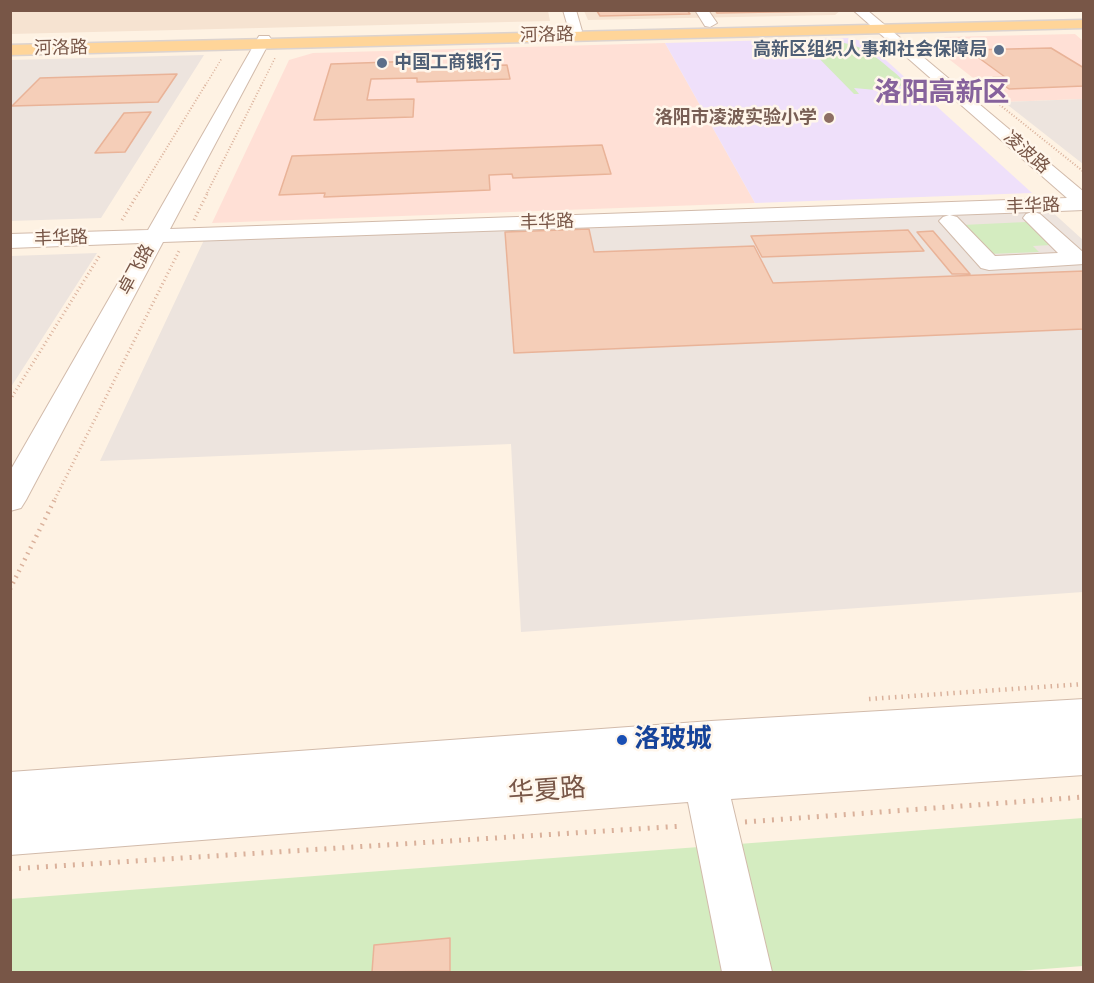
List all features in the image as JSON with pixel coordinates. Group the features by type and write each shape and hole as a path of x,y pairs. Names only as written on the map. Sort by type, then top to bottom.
{"main road":[{"name":"河洛路","path":"10,45 257,43 574,31 1083,19"},
{"name":"河洛路","path":"10,50 879,24 1083,24"}],"street":[{"path":"568,10 574,31"},
{"path":"701,10 710,23"},
{"name":"凌波路","path":"859,10 879,24 1083,200"},
{"name":"卓飞路","path":"10,500 150,234 257,43"},
{"path":"600,234 1053,218 1083,200"},
{"name":"丰华路","path":"10,239 1083,200"},
{"path":"950,221 989,263 1077,259 1033,218"},
{"name":"卓飞路","path":"10,467 150,234"},
{"name":"华夏路","path":"10,793 711,740 1083,717"},
{"name":"华夏路","path":"10,833 705,780 1083,755"},
{"path":"705,780 747,972"}],"path":[{"path":"10,589 188,232 257,43"},
{"path":"10,400 112,235 257,43"},
{"path":"10,869 715,824 1083,796"}],"shaded area":[{"path":"11,10 548,11 550,21 10,34"},
{"path":"841,10 835,15 588,20 584,11"},
{"path":"1075,34 1083,41 1083,99 1004,102 932,46 945,37"},
{"name":"洛阳市凌波实验小学","path":"849,38 866,42 1032,193 755,203 665,43"},
{"path":"665,43 755,203 212,223 289,60 313,53"},
{"path":"204,55 101,218 11,221 10,60"},
{"path":"1083,99 1083,164 1004,102"},
{"path":"1050,210 1083,240 1083,592 521,632 511,444 100,461 204,240"},
{"path":"97,253 11,387 11,256"}],"green space":[{"path":"804,43 809,43 814,48 825,44 845,43 864,50 898,76 903,85 887,91 854,88 859,94 854,94"},
{"path":"1026,222 1051,245 1033,246 1039,252 989,254 962,225"},
{"path":"1083,818 1083,966 1005,972 11,972 10,899"}],"building":[{"path":"687,10 690,14 600,16 597,11"},
{"path":"715,10 829,10 829,11 717,13"},
{"path":"1051,48 1084,68 1084,86 1009,89 993,77 1005,77 968,50"},
{"path":"420,61 419,68 507,65 510,79 417,82 417,78 371,79 367,100 414,99 413,117 314,120 331,64"},
{"path":"177,74 158,102 12,106 40,78"},
{"path":"151,112 125,152 95,153 124,113"},
{"path":"602,145 611,174 513,178 512,174 489,175 490,190 324,197 325,193 279,195 292,156"},
{"path":"589,229 594,252 754,246 773,283 1084,271 1084,329 514,353 505,232"},
{"path":"908,230 924,251 762,257 751,236"},
{"path":"933,231 970,274 952,274 917,232"},
{"path":"450,938 450,971 372,972 374,945"}],"place":[{"name":"高新区组织人事和社会保障局","path":"999,50"},
{"name":"中国工商银行","path":"382,63"},
{"name":"洛阳市凌波实验小学","path":"829,118"},
{"name":"洛玻城","path":"622,740"}],"district":[{"name":"洛阳高新区","path":"942,94"}]}
